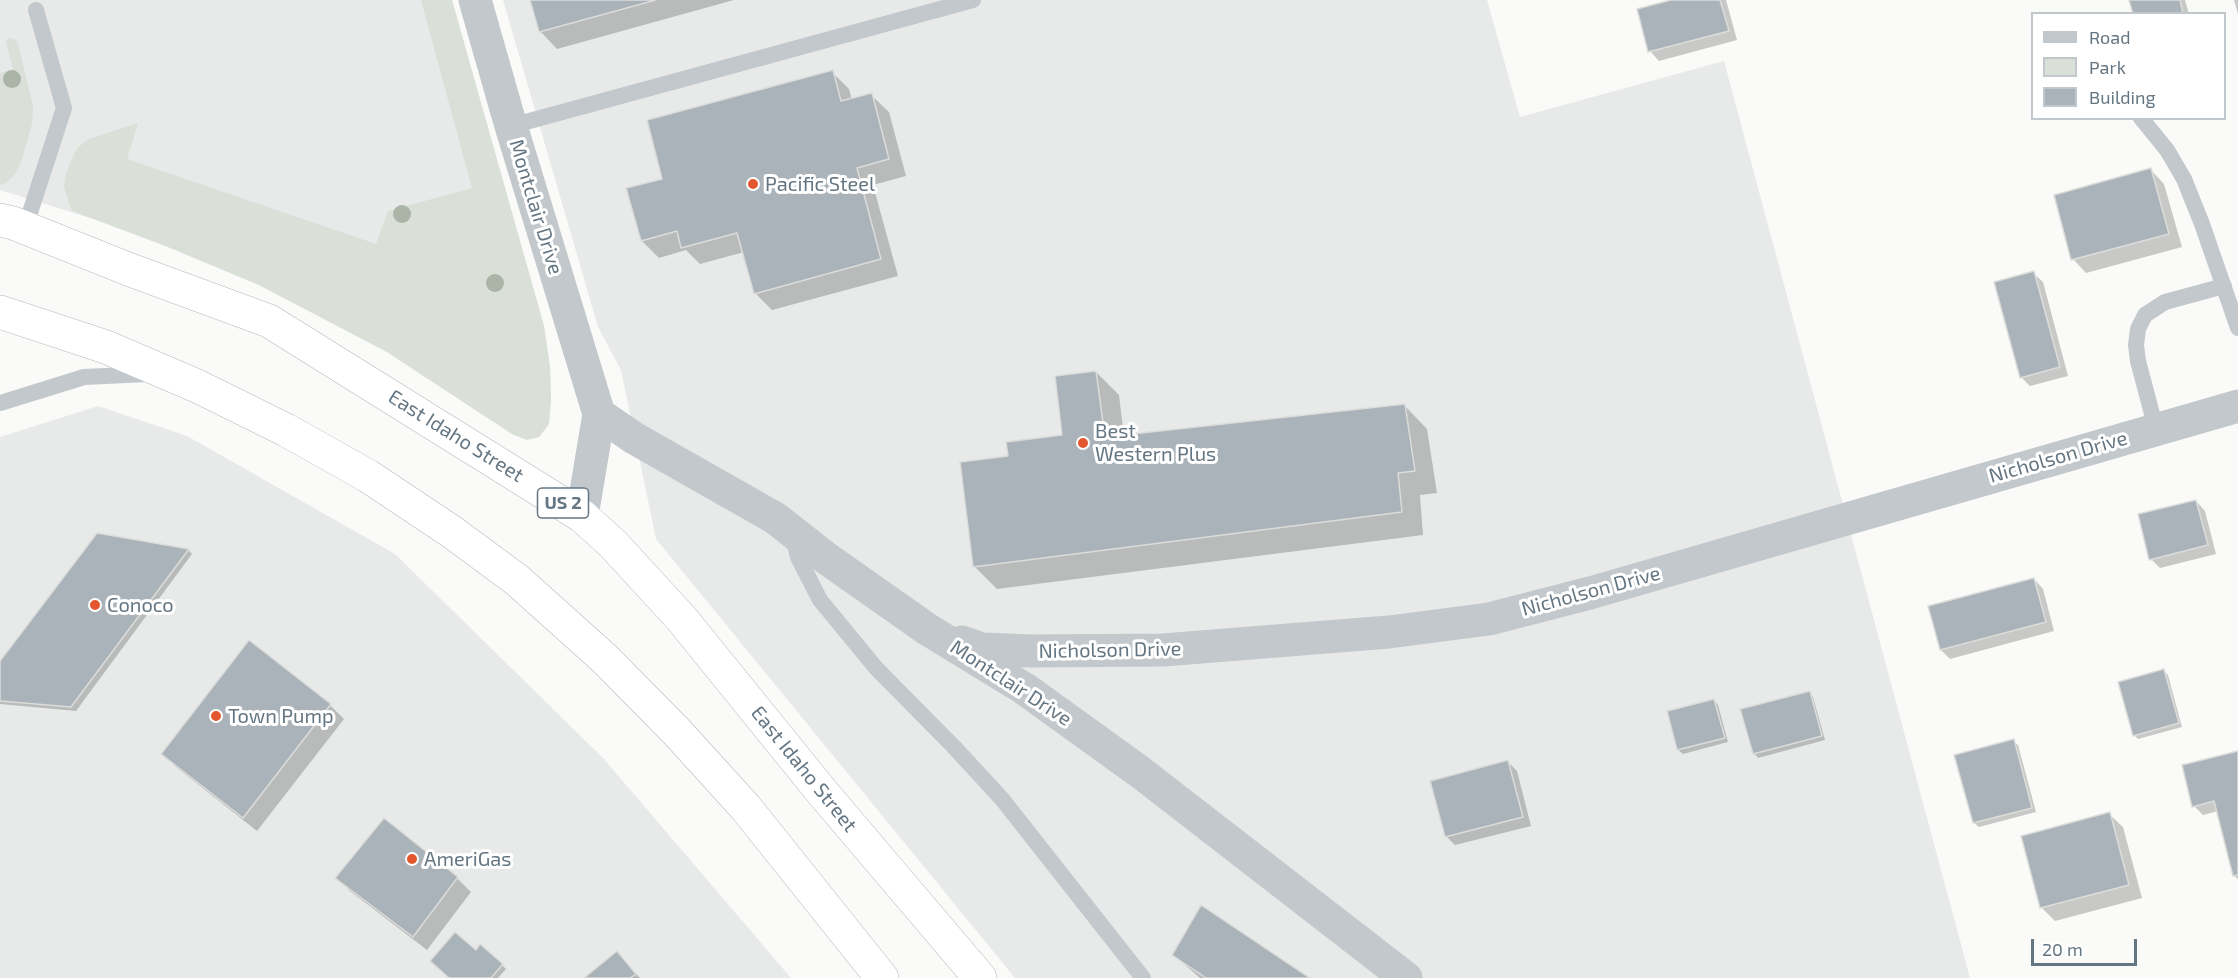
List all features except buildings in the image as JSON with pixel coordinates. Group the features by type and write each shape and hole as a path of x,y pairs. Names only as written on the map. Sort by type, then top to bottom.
{"highway":[{"name":"East Idaho Street","path":"13,224 269,321 582,516 613,544 681,618 822,792 980,978"},
{"path":"0,312 106,347 173,375 286,430 368,476 452,532 517,580 605,660 677,732 746,808 882,978"}],"street":[{"name":"Montclair Drive","path":"475,0 599,414 582,516"},
{"name":"Nicholson Drive","path":"927,628 982,649 1163,650 1389,632 1489,618 1590,593 2156,429 2237,412"},
{"name":"Montclair Drive","path":"599,414 634,438 775,518 826,558 927,628 1025,689 1140,772 1406,978"}],"lane":[{"path":"511,126 973,0"},
{"path":"13,224 64,108 36,10"},
{"path":"2143,120 2167,150 2184,179 2238,328"},
{"path":"2156,429 2138,362 2138,329 2145,315 2165,302 2224,286"},
{"path":"0,403 84,377 134,373 173,375"},
{"path":"792,530 798,557 820,600 876,668 1002,799 1143,978"}],"shaded area":[{"path":"0,0 452,0 544,326 550,367 551,399 549,424 539,437 527,440 512,434 387,352 259,285 122,228 0,190"},
{"path":"503,0 1487,0 1520,117 1724,61 1970,978 1015,978 656,539 621,370 598,327"},
{"path":"98,406 187,436 395,554 604,759 791,978 0,978 0,437"}],"green space":[{"path":"421,0 452,0 544,326 550,367 551,399 549,424 539,437 527,440 512,434 387,352 259,285 168,247 72,211 64,187 66,173 77,148 89,139 138,123 127,159 376,244 388,211 472,188"},
{"path":"8,38 15,39 18,44 33,106 32,124 22,159 15,174 6,183 0,185 0,73 13,69 6,42"}],"place":[{"name":"Pacific Steel","path":"753,184"},
{"name":"Best Western Plus","path":"1083,443"},
{"name":"Conoco","path":"95,605"},
{"name":"Town Pump","path":"216,716"},
{"name":"AmeriGas","path":"412,859"}]}
